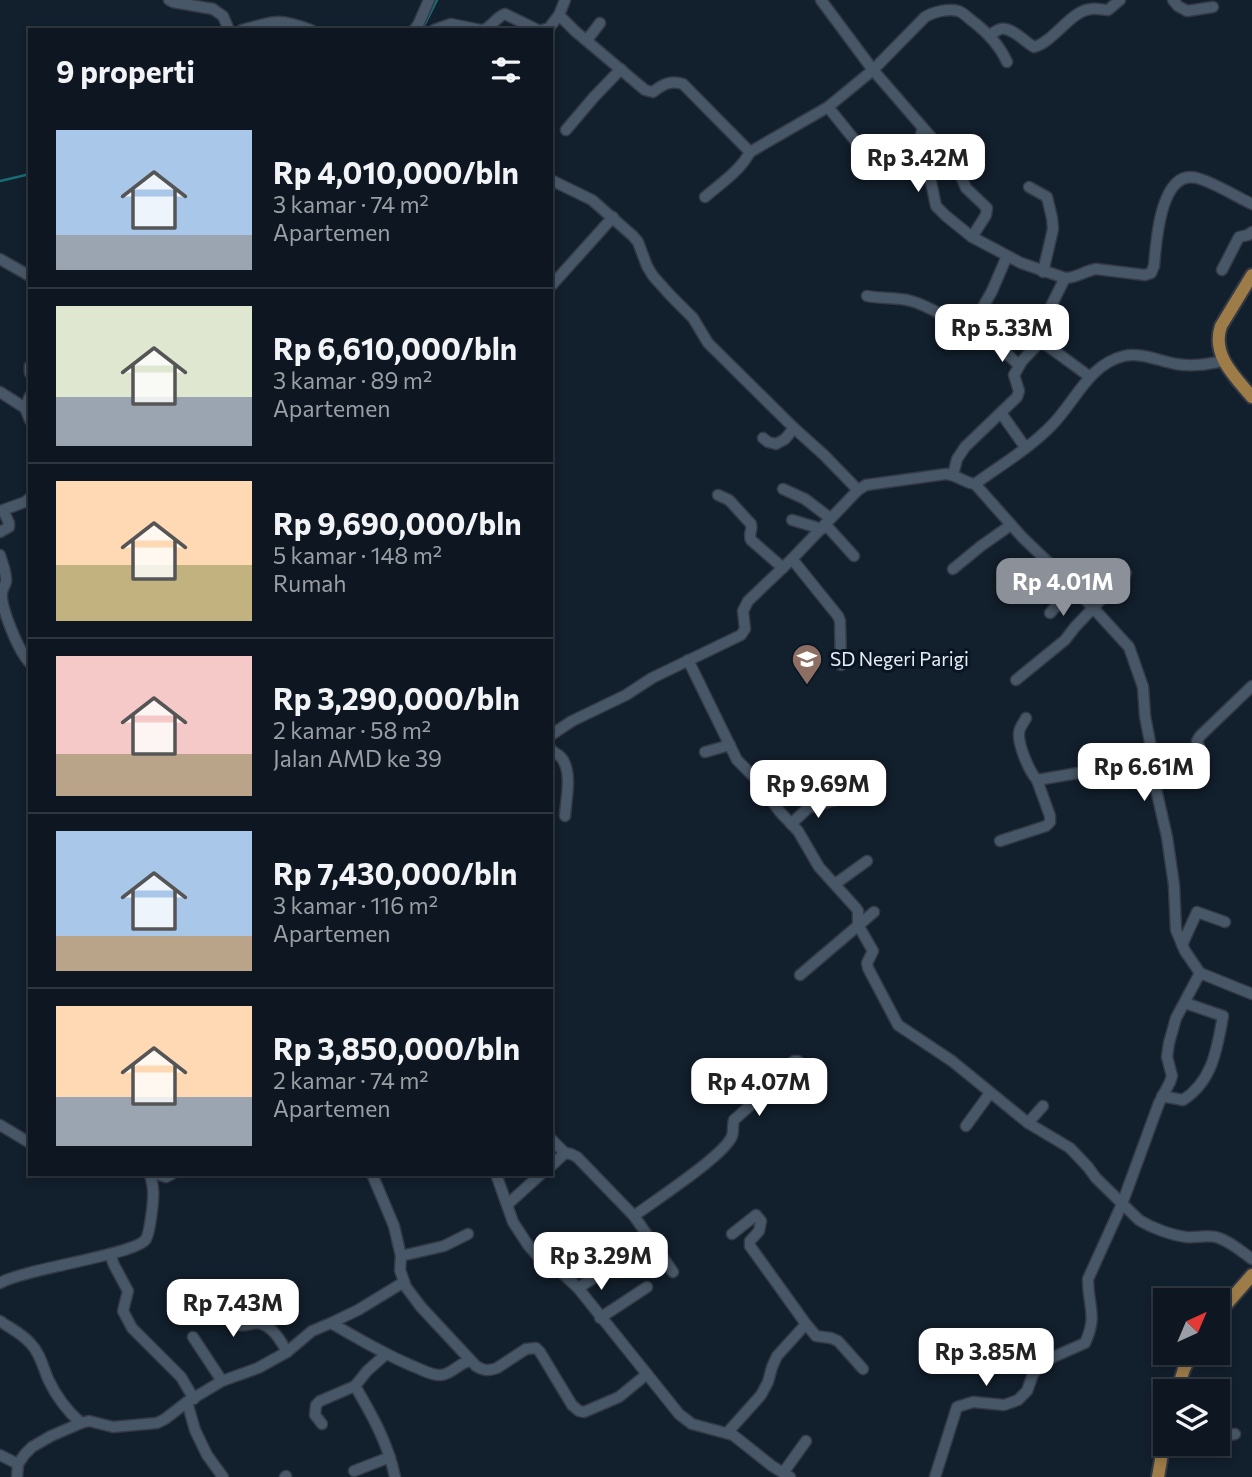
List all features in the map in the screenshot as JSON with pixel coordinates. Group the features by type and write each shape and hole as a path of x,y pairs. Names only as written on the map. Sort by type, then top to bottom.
{"main road":[{"path":"1252,275 1218,335 1224,361 1252,397"},
{"path":"1230,1300 1252,1275"},
{"path":"1158,1477 1162,1456"}],"street":[{"path":"169,0 213,9 223,16 228,28"},
{"path":"416,28 429,0"},
{"path":"549,28 559,15 565,0"},
{"path":"821,0 873,70 957,167 966,188 987,208 986,215 972,237"},
{"path":"990,35 1004,29 1009,30 1034,47 1043,44 1086,9 1108,10 1120,0"},
{"path":"1173,0 1187,11 1213,7"},
{"path":"705,197 738,169 750,152 828,107 873,70 932,13 960,11 990,35 1007,62"},
{"path":"488,28 505,15 535,28"},
{"path":"559,15 650,92 667,83 676,82 683,85 750,152"},
{"path":"249,28 282,21 305,28"},
{"path":"587,40 600,23"},
{"path":"440,28 451,24 472,28"},
{"path":"566,130 621,69"},
{"path":"828,107 878,169"},
{"path":"923,128 919,150 931,182 936,206 972,237 1043,272 1065,278 1075,278 1096,269 1150,274 1154,266 1159,218 1175,184 1181,179 1197,178 1252,205"},
{"path":"553,181 592,200 638,242 653,276 693,318 708,343 858,489"},
{"path":"1029,187 1047,197 1052,219 1053,229 1043,272"},
{"path":"553,284 613,217"},
{"path":"1222,270 1239,237 1252,232"},
{"path":"971,328 992,291 1007,256"},
{"path":"0,259 28,275"},
{"path":"953,475 957,460 965,447 1019,394 1014,375 1019,365 1041,341 1049,310 1065,278"},
{"path":"867,296 913,301 971,328 1001,348 1019,365"},
{"path":"1041,341 1090,377"},
{"path":"975,484 1054,424 1090,377 1110,360 1135,355 1191,366 1224,361"},
{"path":"0,392 25,408 28,415"},
{"path":"25,408 28,401"},
{"path":"1001,413 1025,447"},
{"path":"764,438 776,444 785,439 794,428"},
{"path":"553,734 652,678 741,635 745,629 743,611 748,601 858,489 873,482 953,475 967,483 975,484 1022,537 1074,587 1129,647 1143,687 1145,716 1157,779 1156,789 1174,885 1176,930 1200,973 1252,994"},
{"path":"783,489 805,499 854,556"},
{"path":"718,495 729,500 751,524 751,540 783,568"},
{"path":"0,531 9,527 3,510 28,499"},
{"path":"792,520 826,524"},
{"path":"953,569 1012,525"},
{"path":"0,555 6,576 6,584 1,591 6,614 15,639 28,661"},
{"path":"792,559 838,616 841,665"},
{"path":"1016,680 1068,637 1126,573"},
{"path":"1050,613 1074,587"},
{"path":"688,660 739,764 755,778 801,835 816,863 858,911 858,925 873,951 867,968 895,1022 952,1061 1028,1122 1073,1152 1122,1204 1147,1224 1188,1237 1221,1238 1252,1259"},
{"path":"1157,779 1198,756 1198,737 1252,686"},
{"path":"1000,841 1049,823 1050,816 1037,780 1025,760 1019,734 1027,718"},
{"path":"705,752 730,745"},
{"path":"553,751 562,757 567,768 565,816"},
{"path":"1037,780 1154,760"},
{"path":"791,824 808,808 835,800"},
{"path":"835,884 866,861"},
{"path":"800,975 874,912"},
{"path":"1182,945 1196,913 1225,922"},
{"path":"935,1477 957,1407 973,1402 1004,1405 1018,1400 1027,1391 1032,1374 1042,1362 1085,1343 1091,1330 1093,1311 1088,1279 1122,1204 1162,1096 1171,1079 1167,1056 1169,1043 1176,1018 1200,973"},
{"path":"1162,1096 1183,1100 1203,1082 1212,1068 1223,1016 1185,1003"},
{"path":"634,1216 716,1156 729,1141 734,1120 794,1061 798,1061"},
{"path":"966,1126 990,1093"},
{"path":"1028,1122 1043,1106"},
{"path":"0,1125 28,1142"},
{"path":"553,1141 565,1153 576,1157 634,1216 673,1272"},
{"path":"553,1164 565,1153"},
{"path":"0,1283 44,1268 110,1254 142,1243 147,1237 153,1189 150,1176"},
{"path":"373,1176 394,1226 404,1282 421,1307 481,1370 492,1370 526,1349 536,1349 572,1405 584,1412 619,1397 647,1374"},
{"path":"497,1176 513,1222 528,1245 541,1260 559,1271 578,1289 684,1419 742,1440 786,1475 806,1441"},
{"path":"508,1204 539,1176"},
{"path":"732,1234 756,1214 761,1221 760,1229 750,1241 750,1246 816,1336 838,1341 863,1369"},
{"path":"401,1256 444,1247 468,1234"},
{"path":"110,1254 128,1291 124,1316 132,1328 181,1377 191,1400 195,1430 207,1455 223,1477"},
{"path":"578,1289 608,1269"},
{"path":"17,1477 18,1464 25,1454 41,1441 89,1421 113,1427 157,1423 222,1381 258,1368 287,1352 312,1331 358,1310 404,1282"},
{"path":"600,1318 647,1287"},
{"path":"225,1308 240,1325 258,1323 272,1331 287,1352"},
{"path":"0,1321 32,1344 59,1399 81,1423"},
{"path":"331,1323 385,1355 429,1373 447,1374 471,1361"},
{"path":"727,1433 761,1395 777,1356 806,1324"},
{"path":"192,1337 222,1381"},
{"path":"322,1424 315,1415 316,1405 355,1386 385,1355"},
{"path":"355,1386 377,1424 395,1477"},
{"path":"1230,1435 1235,1434"},
{"path":"0,1455 18,1464"},
{"path":"354,1471 390,1457"}],"waterway":[{"path":"423,28 437,0"},
{"path":"269,28 279,28"},
{"path":"0,181 28,174"}],"place":[{"name":"SD Negeri Parigi","path":"807,686"}]}
